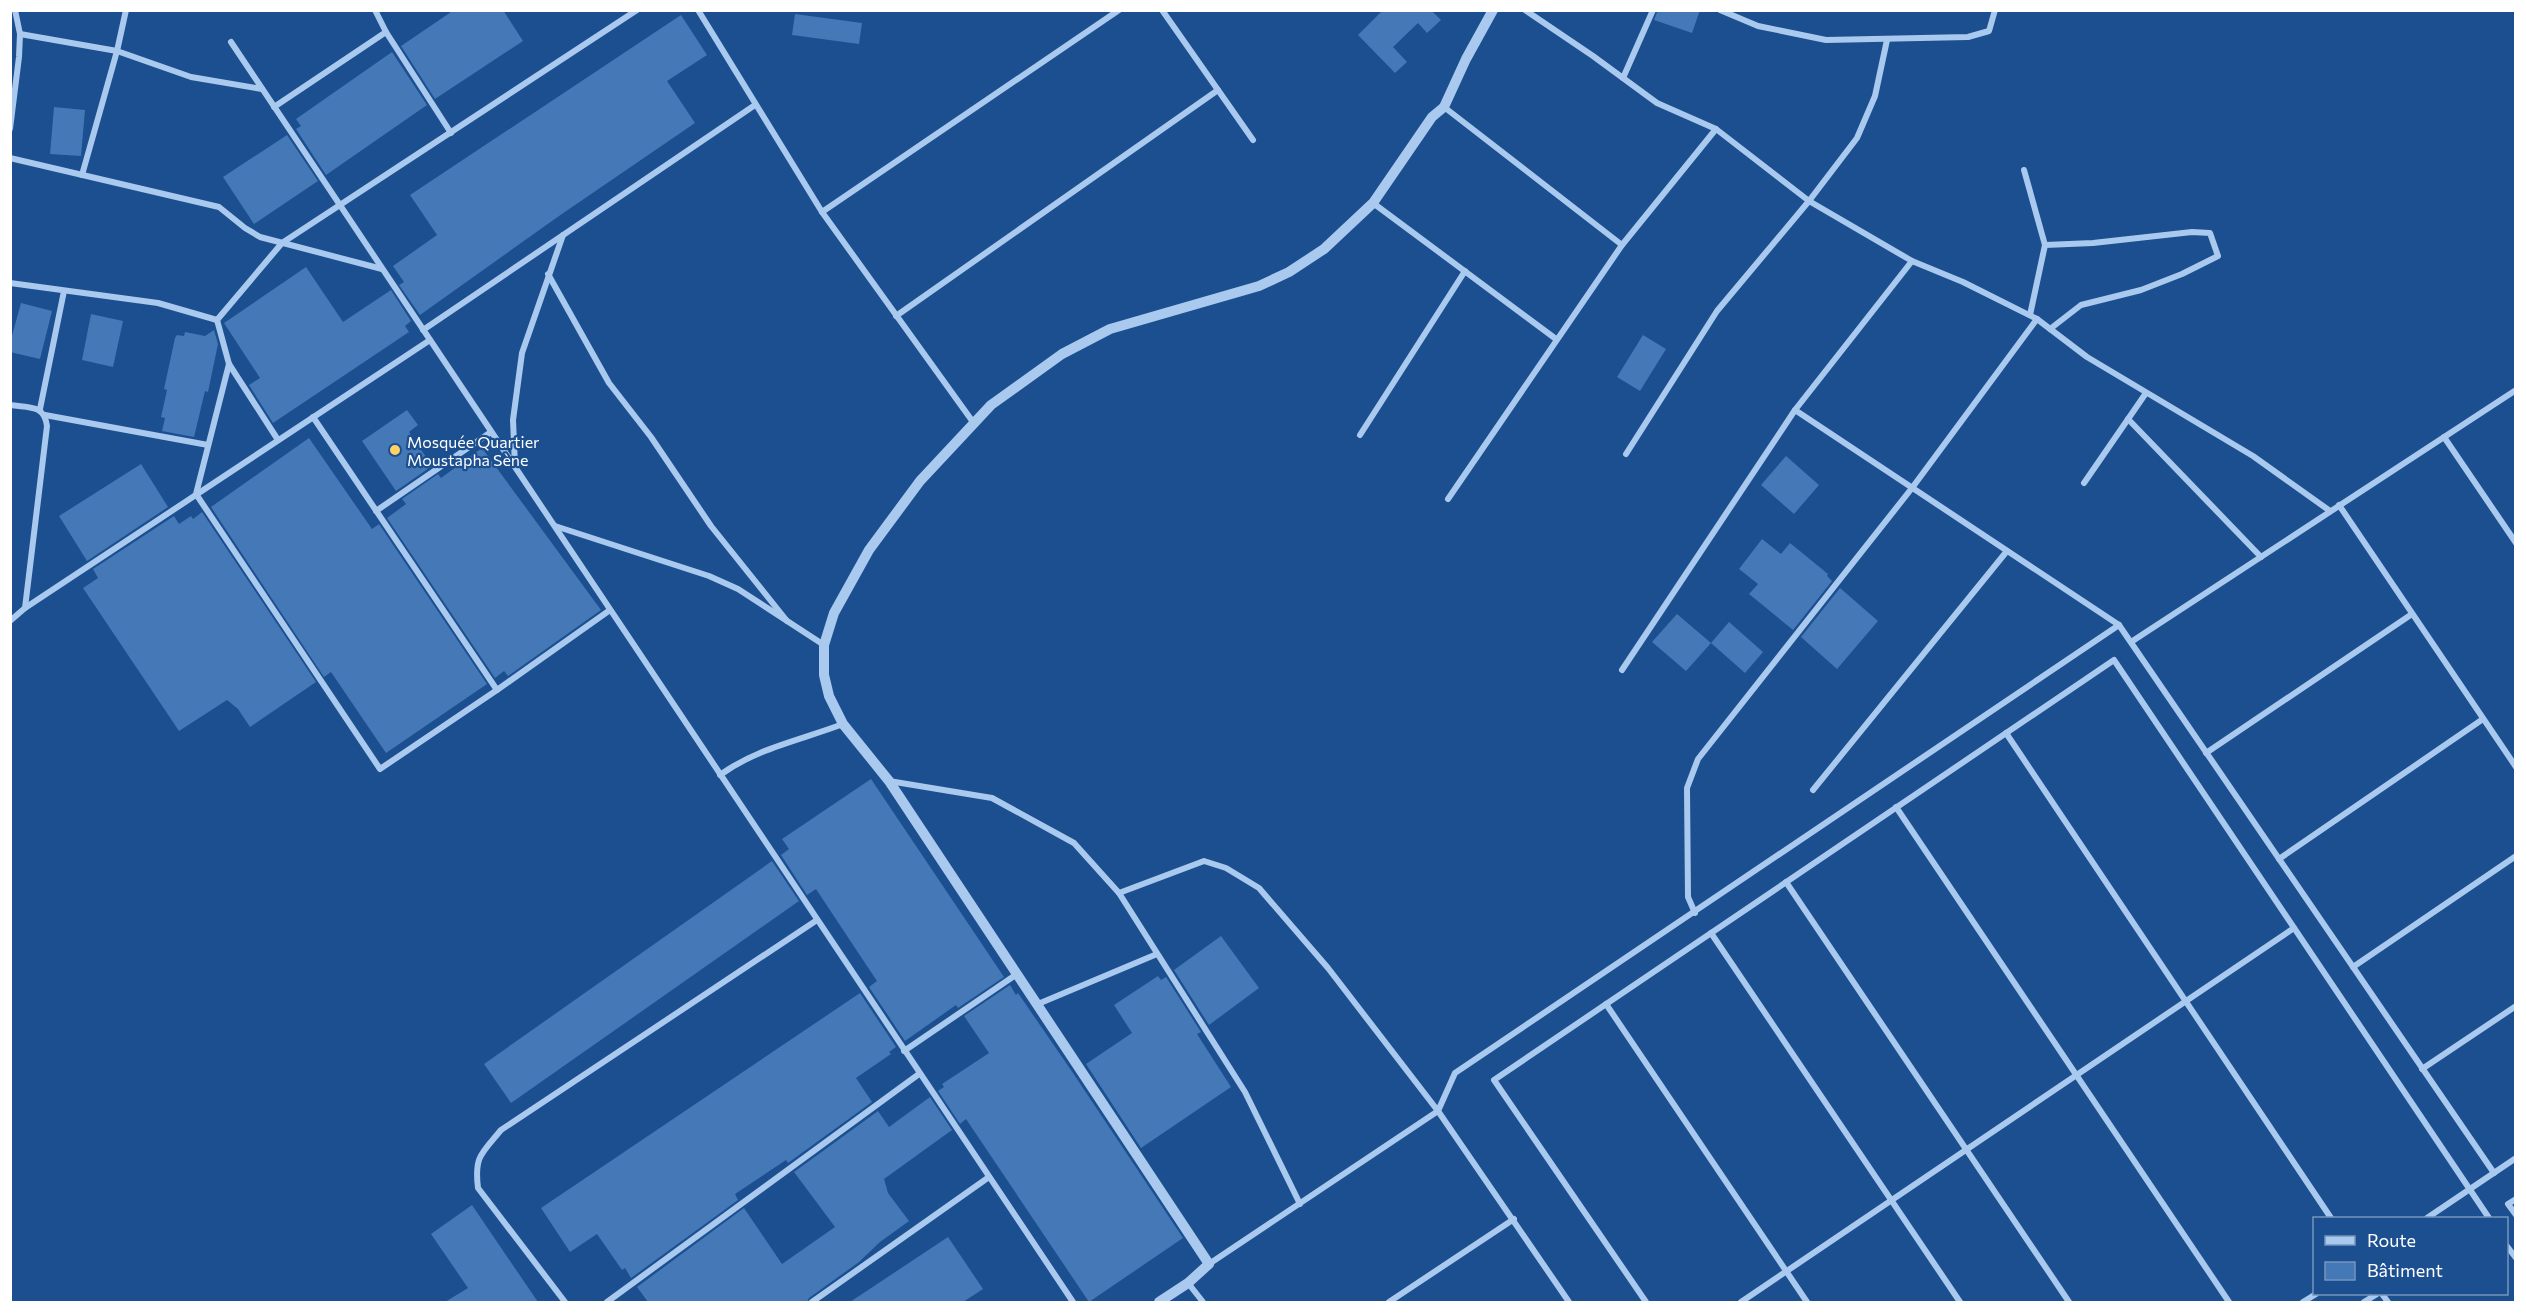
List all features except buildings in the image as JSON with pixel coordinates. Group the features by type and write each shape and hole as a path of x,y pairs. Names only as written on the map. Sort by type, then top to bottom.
{"street":[{"path":"10,129 20,57 20,34 15,10"},
{"path":"82,175 117,51 126,10"},
{"path":"375,10 386,32 451,133"},
{"path":"217,320 282,243 637,10"},
{"path":"698,10 822,212 973,423"},
{"path":"822,212 1119,10"},
{"path":"1162,10 1253,140"},
{"path":"1209,1264 889,781 843,724 829,696 824,675 824,645 834,613 869,550 920,481 991,405 1062,354 1110,329 1259,286 1289,272 1324,249 1373,203 1432,117 1444,107 1466,59 1493,10"},
{"path":"1525,10 1657,103 1716,129 1809,201 1912,261 1963,282 2037,319 2087,357 2253,456 2330,511"},
{"path":"1623,78 1653,10"},
{"path":"1720,10 1758,26 1826,40 1968,37 1989,31 1996,15 1995,10"},
{"path":"274,107 386,32"},
{"path":"20,34 117,51 191,77 262,89"},
{"path":"1626,454 1717,311 1809,201 1857,138 1875,96 1887,40"},
{"path":"231,42 1072,1302"},
{"path":"896,316 1218,90"},
{"path":"423,330 755,105"},
{"path":"1444,107 1622,244"},
{"path":"1448,499 1622,244 1716,129"},
{"path":"10,158 219,207 260,237 383,269"},
{"path":"2024,170 2045,245 2030,315"},
{"path":"1373,203 1556,339"},
{"path":"2045,245 2093,243 2192,232 2210,233 2218,256 2182,274 2141,290 2080,305 2050,329"},
{"path":"515,467 513,420 522,353 563,234"},
{"path":"1622,670 1796,410 1912,261"},
{"path":"1360,435 1465,272"},
{"path":"548,274 609,383 651,437 711,526 787,621"},
{"path":"10,283 158,303 217,320"},
{"path":"40,409 64,291"},
{"path":"1695,913 1688,897 1687,788 1698,759 1912,488 2037,319"},
{"path":"217,320 229,364 278,440"},
{"path":"10,621 25,608 430,340"},
{"path":"229,364 196,494 380,769 610,610"},
{"path":"2131,642 2516,390"},
{"path":"2084,483 2146,393"},
{"path":"10,405 40,409 45,415 47,426 25,608"},
{"path":"1796,410 2119,625 2494,1173"},
{"path":"45,415 208,445"},
{"path":"313,417 497,690"},
{"path":"2128,419 2261,557"},
{"path":"376,511 491,432"},
{"path":"2444,436 2516,543"},
{"path":"2339,505 2516,767"},
{"path":"554,526 709,576 738,589 824,645"},
{"path":"1814,790 2007,551"},
{"path":"2206,753 2412,614"},
{"path":"1159,1302 1188,1283 1209,1264 1438,1111 1455,1073 2119,625"},
{"path":"1646,1302 1494,1080 2114,660 2487,1217"},
{"path":"2279,859 2483,719"},
{"path":"720,775 738,762 759,753 843,724"},
{"path":"2006,733 2330,1217"},
{"path":"889,781 992,798 1074,843 1119,892 1245,1092 1300,1204"},
{"path":"1896,807 2229,1302"},
{"path":"2353,967 2516,856"},
{"path":"1119,892 1204,861 1226,868 1259,888 1328,968 1438,1111 1569,1302"},
{"path":"1786,882 2069,1302"},
{"path":"565,1302 478,1188 475,1168 480,1155 501,1130 817,920"},
{"path":"1741,1302 2294,928"},
{"path":"1712,933 1960,1302"},
{"path":"1038,1004 1157,954"},
{"path":"904,1051 1017,974"},
{"path":"1606,1004 1807,1302"},
{"path":"2422,1069 2516,1006"},
{"path":"607,1302 920,1074"},
{"path":"2428,1217 2516,1158"},
{"path":"813,1302 989,1177"},
{"path":"2516,1199 2508,1204 2516,1215"},
{"path":"1389,1302 1514,1219"},
{"path":"1188,1283 1203,1302"}],"place":[{"name":"Mosquée Quartier Moustapha Sène","path":"395,450"}]}
